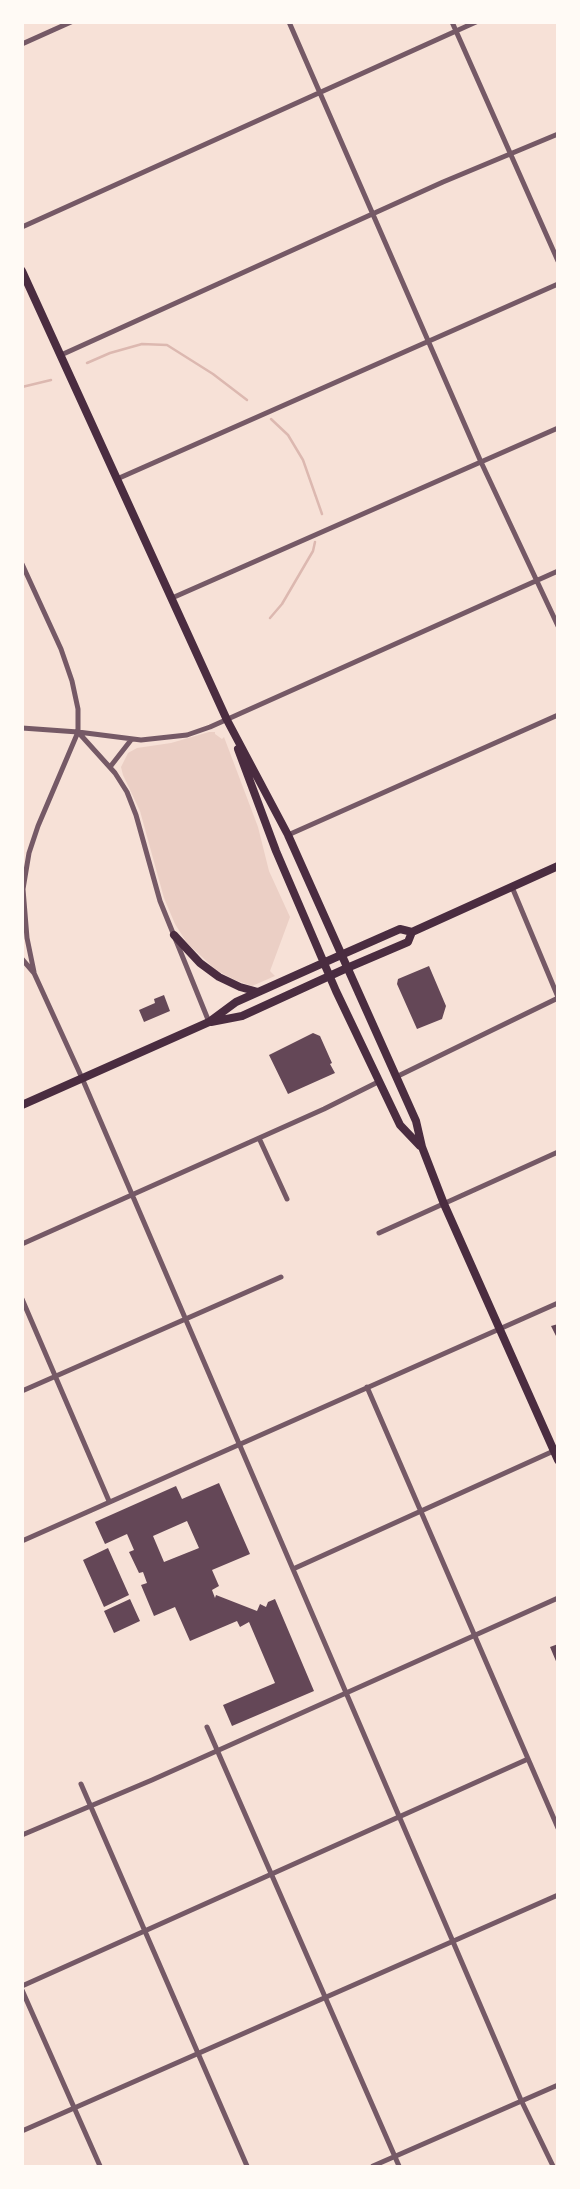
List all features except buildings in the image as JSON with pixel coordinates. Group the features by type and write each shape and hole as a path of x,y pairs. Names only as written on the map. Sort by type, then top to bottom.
{"main road":[{"path":"22,271 227,720 288,835 416,1121 422,1148 444,1204 558,1460"},
{"path":"227,720 276,851 378,1082 400,1125 422,1148"},
{"path":"22,1105 209,1022 236,1002 258,992 400,929 412,932 558,866"},
{"path":"209,1022 242,1016 408,942 412,932"},
{"path":"174,935 200,963 219,977 240,987 258,992"}],"street":[{"path":"22,44 71,22"},
{"path":"289,22 481,462 558,626"},
{"path":"452,22 558,261"},
{"path":"22,227 476,22"},
{"path":"61,355 443,182 558,134"},
{"path":"118,479 558,284"},
{"path":"172,598 558,428"},
{"path":"22,564 61,648 72,681 78,709 78,732 38,826 29,853 23,890 27,938 34,973 82,1078 521,2100 553,2166"},
{"path":"22,728 78,732 130,740 160,740 187,734 227,720 558,571"},
{"path":"288,835 558,715"},
{"path":"78,732 110,767 127,792 136,815 160,901 209,1022"},
{"path":"110,767 130,740"},
{"path":"396,1077 558,998 512,887"},
{"path":"22,959 34,973"},
{"path":"22,1244 259,1138 378,1082"},
{"path":"259,1138 287,1199"},
{"path":"379,1233 558,1152"},
{"path":"22,1391 281,1277"},
{"path":"22,1299 109,1501"},
{"path":"22,1541 238,1443 558,1303"},
{"path":"367,1387 558,1828"},
{"path":"293,1569 555,1450"},
{"path":"22,1835 217,1751 558,1598"},
{"path":"207,1727 398,2166"},
{"path":"100,2166 22,1988 144,1931 271,1876 528,1759"},
{"path":"81,1784 247,2166"},
{"path":"22,2130 198,2055 453,1940 558,1895"},
{"path":"372,2166 558,2085"}],"shaded area":[{"path":"215,732 222,739 224,737 258,827 269,871 290,917 270,971 275,976 252,986 216,970 187,943 175,924 164,898 140,811 121,767 128,753 137,748 171,743"}],"waterway":[{"path":"87,363 110,353 142,344 167,345 213,374 247,400"},
{"path":"22,387 51,380"},
{"path":"271,419 288,435 303,460 322,514"},
{"path":"270,618 282,604 313,551 315,542"}]}
